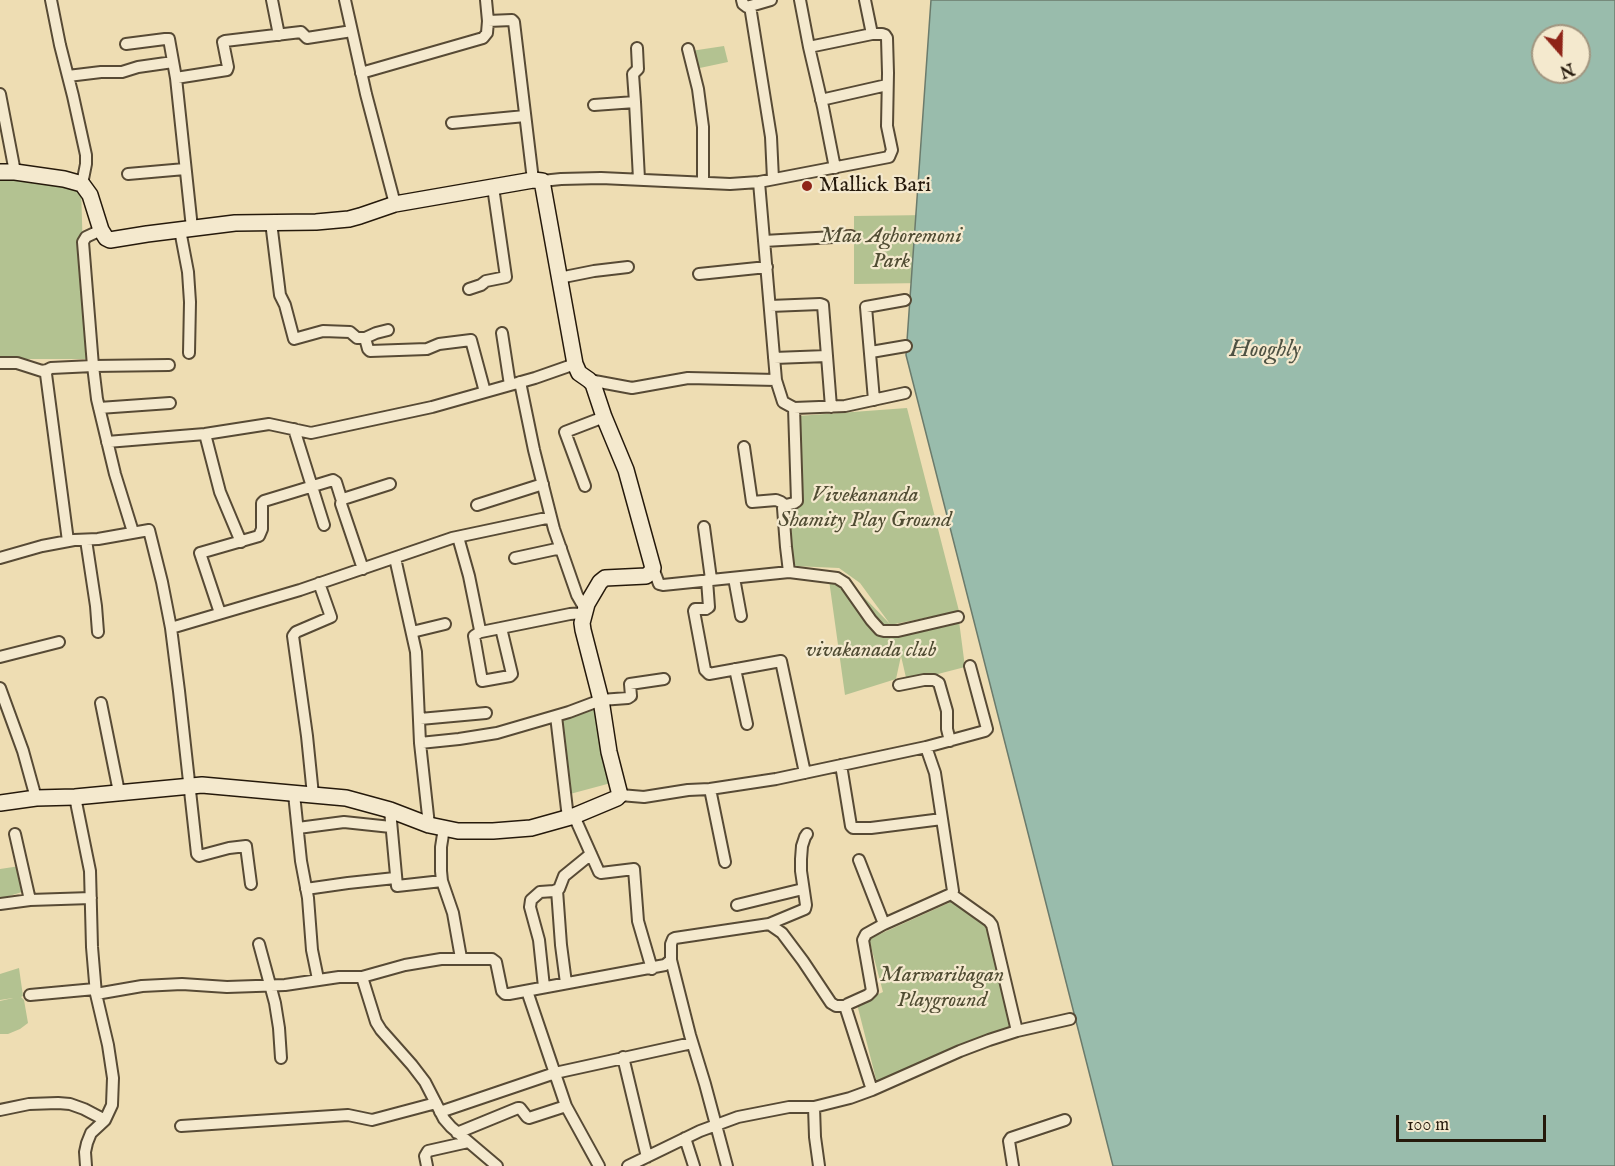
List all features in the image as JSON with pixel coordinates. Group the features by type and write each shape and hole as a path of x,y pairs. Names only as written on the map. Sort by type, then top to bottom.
{"street":[{"path":"51,0 86,154 82,184"},
{"path":"272,0 279,35"},
{"path":"345,0 394,204"},
{"path":"361,73 483,38 487,33 488,21 486,0"},
{"path":"771,0 746,3 771,137 772,179"},
{"path":"800,0 835,168"},
{"path":"865,0 872,34"},
{"path":"488,21 514,22 525,116 559,278 574,364 579,373 593,384 626,470 652,568 658,582 663,585 789,572 840,579 851,590 880,630 898,631 958,617"},
{"path":"176,78 227,70 224,41 301,32 307,38 352,31"},
{"path":"0,94 8,172 64,179 82,184 93,200 101,230 110,240 235,223 316,222 349,219 394,204 538,181 580,178 730,184 759,182 885,158 890,155 892,150 887,126 886,38 882,34 872,34 809,47"},
{"path":"126,44 168,39 170,42 185,169 190,302 189,353"},
{"path":"637,48 638,69 633,74 639,179"},
{"path":"688,49 698,89 703,127 703,182"},
{"path":"68,76 122,72 138,67 173,62"},
{"path":"821,100 887,85"},
{"path":"594,105 635,102"},
{"path":"452,123 525,116"},
{"path":"128,174 185,169"},
{"path":"759,182 776,380 781,400 794,408 831,407 905,393"},
{"path":"469,289 486,281 506,277 493,187"},
{"path":"271,222 280,295 285,305 293,338 296,340 329,330 350,332 357,338 365,339 388,330"},
{"path":"101,230 86,237 83,242 93,366 107,442 133,532"},
{"path":"764,241 851,236"},
{"path":"559,278 628,267"},
{"path":"699,274 767,267"},
{"path":"874,400 867,306 906,300"},
{"path":"770,306 822,304 831,407"},
{"path":"502,333 551,517 573,586 585,611"},
{"path":"365,339 370,351 427,349 439,344 471,340 485,392"},
{"path":"871,352 906,346"},
{"path":"774,358 826,356"},
{"path":"0,363 17,363 42,370 93,366 168,365"},
{"path":"107,442 205,434 268,424 311,433 432,407 574,364"},
{"path":"47,370 47,386 68,542"},
{"path":"589,380 632,388 688,378 776,380"},
{"path":"99,408 170,403"},
{"path":"744,447 752,502 776,500 784,505 797,501 794,408"},
{"path":"585,486 565,432 604,417"},
{"path":"294,429 324,525"},
{"path":"205,434 220,492 241,542"},
{"path":"220,613 199,555 201,552 259,536 264,501 335,481 363,569"},
{"path":"342,499 390,484"},
{"path":"477,505 543,484"},
{"path":"784,505 789,572"},
{"path":"171,628 319,583 458,537 551,517"},
{"path":"704,527 709,607 693,611 705,670 709,674 781,661 805,773"},
{"path":"0,558 42,546 147,530 150,532 171,628 197,855 246,846 250,884"},
{"path":"458,537 481,632"},
{"path":"86,540 98,632"},
{"path":"514,558 561,548"},
{"path":"395,558 416,651 420,743 436,827 442,881 453,913 461,958"},
{"path":"620,795 609,752 601,700 582,623 588,600 603,580 646,576 652,568"},
{"path":"734,578 741,616"},
{"path":"313,795 293,636 296,632 331,617 319,583"},
{"path":"501,628 512,674 483,681 474,636 481,632 585,611"},
{"path":"412,632 445,624"},
{"path":"0,657 59,642"},
{"path":"0,803 190,785 346,798 390,810 436,827 466,831 531,828 571,817 620,795 644,797 776,779 926,747 985,731 987,729 970,666"},
{"path":"735,669 747,724"},
{"path":"420,743 497,733 601,700 630,697 630,684 664,679"},
{"path":"899,685 924,680 934,680 939,683 947,711 950,741"},
{"path":"1,694 23,751 36,798"},
{"path":"101,703 119,792"},
{"path":"420,719 486,713"},
{"path":"556,716 571,817 600,873 633,869 638,921 652,969"},
{"path":"769,924 782,933 833,1005 845,1006 872,991 863,940 866,934 951,894 953,890 934,773 926,747"},
{"path":"841,765 853,828 871,828 942,819"},
{"path":"710,789 725,862"},
{"path":"294,794 312,950 318,979"},
{"path":"75,797 90,871 96,991 113,1078 112,1105 105,1120 91,1133 85,1152 86,1166"},
{"path":"390,810 396,885 398,887 442,881"},
{"path":"298,828 344,822 391,827"},
{"path":"15,834 30,900"},
{"path":"727,1166 671,960 671,944 675,938 769,924 805,909 801,859 802,846 807,834"},
{"path":"544,987 539,940 530,903 533,897 540,892 560,888 564,876 591,854"},
{"path":"859,860 884,924"},
{"path":"306,889 395,878"},
{"path":"737,905 803,889"},
{"path":"557,890 566,983"},
{"path":"951,894 992,925 1017,1031"},
{"path":"0,904 30,900 91,898"},
{"path":"259,944 278,1015 281,1058"},
{"path":"30,994 182,984 227,987 271,985 318,979 362,977 405,964 441,958 461,958 494,959 503,993 509,994 652,969 665,965 671,960"},
{"path":"362,977 379,1025 425,1082 451,1127 496,1166"},
{"path":"527,991 566,1106 599,1166"},
{"path":"845,1006 872,1090"},
{"path":"628,1166 685,1138 738,1117 789,1107 814,1107 850,1098 960,1051 1017,1031 1070,1019"},
{"path":"181,1125 348,1115 372,1120 438,1108 555,1073 692,1043"},
{"path":"623,1057 646,1157"},
{"path":"0,1110 29,1104 70,1104 105,1120"},
{"path":"457,1133 518,1108 529,1118 566,1106"},
{"path":"814,1107 819,1166"},
{"path":"1013,1166 1009,1141 1011,1138 1065,1120"},
{"path":"685,1138 694,1166"},
{"path":"427,1166 425,1156 428,1151 468,1142"}],"green space":[{"path":"724,46 728,62 695,69 691,51"},
{"path":"0,179 81,186 86,359 0,359"},
{"name":"Maa Aghoremoni Park","path":"928,215 923,283 854,284 854,216"},
{"name":"Vivekananda Shamity Play Ground","path":"907,408 959,611 890,625 898,634 959,621 965,667 907,682 901,656 896,679 845,695 829,580 859,592 890,624 860,583 839,568 793,566 790,507 800,505 798,416"},
{"path":"600,708 611,783 570,794 560,721"},
{"path":"20,866 25,891 0,899 0,869"},
{"name":"Marwaribagan Playground","path":"953,901 989,928 1011,1028 877,1083 857,1004 883,992 869,939"},
{"path":"19,968 23,996 21,997 24,1000 28,1023 8,1034 0,1034 0,1001 13,998 0,1000 0,974"}],"water":[{"name":"Hooghly","path":"931,0 1615,0 1615,1166 1113,1166 906,355"}],"place":[{"name":"Mallick Bari","path":"807,186"}],"park label":[{"name":"vivakanada club","path":"871,651"}]}
